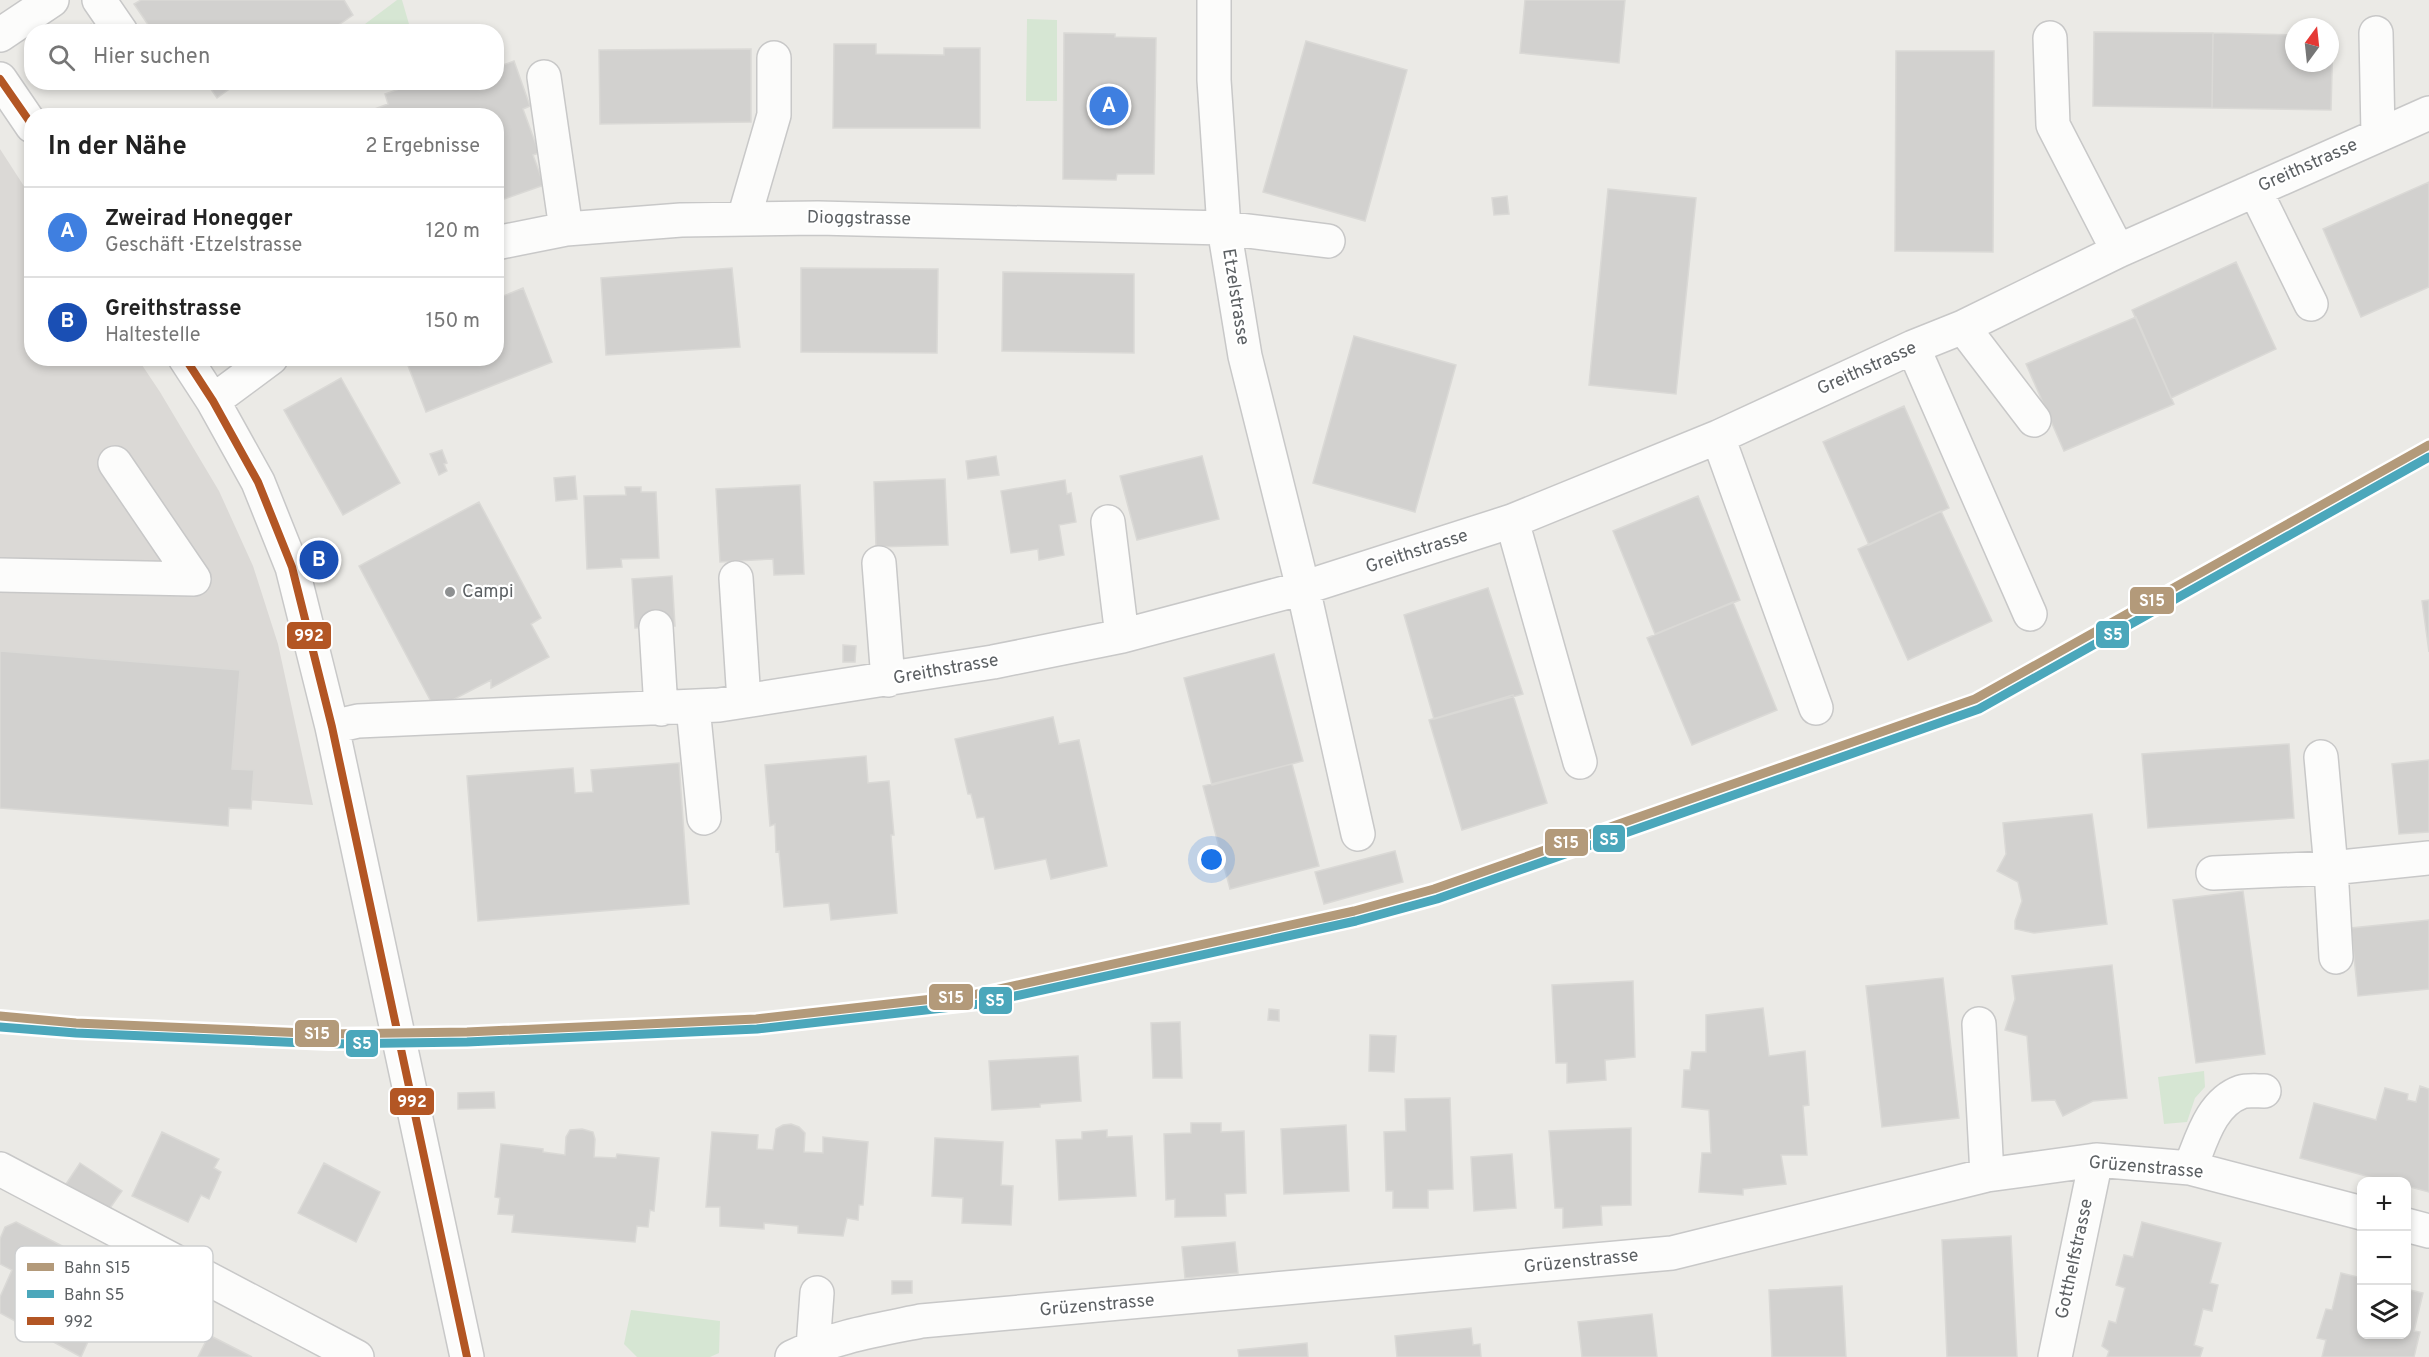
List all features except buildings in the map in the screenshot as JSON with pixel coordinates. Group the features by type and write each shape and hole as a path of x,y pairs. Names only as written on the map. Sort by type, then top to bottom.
{"street":[{"path":"0,35 52,0"},
{"path":"99,0 116,24"},
{"name":"Etzelstrasse","path":"1214,0 1214,80 1224,228 1248,374 1303,588 1358,834"},
{"path":"2376,33 2378,135"},
{"path":"2050,38 2053,125 2118,251"},
{"path":"744,218 774,115 774,58"},
{"path":"544,77 566,229"},
{"path":"0,79 24,114"},
{"name":"Greithstrasse","path":"332,727 357,721 677,708 744,701 993,662 1122,636 1303,588 1512,521 1718,437 1913,347 1963,327 2118,251 2429,113"},
{"path":"2255,190 2311,304"},
{"name":"Dioggstrasse","path":"504,241 566,229 681,220 744,218 1224,228 1328,241"},
{"path":"1963,327 2034,420"},
{"path":"1913,347 2030,614"},
{"path":"190,366 213,401 258,482 292,567 332,727 467,1357"},
{"path":"213,401 260,366"},
{"path":"1718,437 1816,708"},
{"path":"0,575 194,579 115,463"},
{"path":"1512,521 1580,762"},
{"path":"1108,522 1122,636"},
{"path":"879,563 888,680"},
{"path":"736,578 744,701"},
{"path":"656,627 704,818"},
{"path":"2321,757 2336,957"},
{"path":"2213,873 2331,867 2429,858"},
{"path":"1978,1024 1987,1175"},
{"path":"2190,1168 2212,1117 2224,1103 2241,1092 2264,1091"},
{"name":"Grüzenstrasse","path":"803,1352 868,1331 954,1317 1092,1307 1672,1253 1987,1175 2096,1160 2190,1168 2357,1213"},
{"name":"Gotthelfstrasse","path":"2055,1357 2096,1160"},
{"path":"0,1169 146,1246"},
{"path":"2411,1226 2429,1231"},
{"path":"213,1281 357,1357"},
{"path":"803,1352 817,1293"}],"shaded area":[{"path":"0,149 24,186 24,366 143,366 160,392 219,491 253,566 278,644 313,805 0,781"}],"green space":[{"path":"397,0 402,0 409,24 365,24"},
{"path":"1027,19 1057,20 1057,101 1026,101"},
{"path":"2204,1071 2205,1087 2195,1098 2187,1122 2164,1124 2158,1077"},
{"path":"631,1310 720,1321 719,1353 710,1357 637,1357 624,1344"}],"rail line":[{"name":"S15","path":"0,1016 76,1023 329,1034 467,1032 756,1019 977,994 1354,911 1434,889 1975,699 2429,445"},
{"name":"S5","path":"0,1027 76,1033 329,1044 467,1042 757,1029 979,1004 1356,921 1437,899 1979,709 2429,457"}],"transit line":[{"name":"992","path":"0,79 24,114"},
{"name":"992","path":"190,366 213,401 258,482 292,567 332,727 467,1357"}],"place":[{"name":"Zweirad Honegger","path":"1109,106"},
{"name":"Greithstrasse","path":"319,560"},
{"name":"Campi","path":"450,592"}]}
